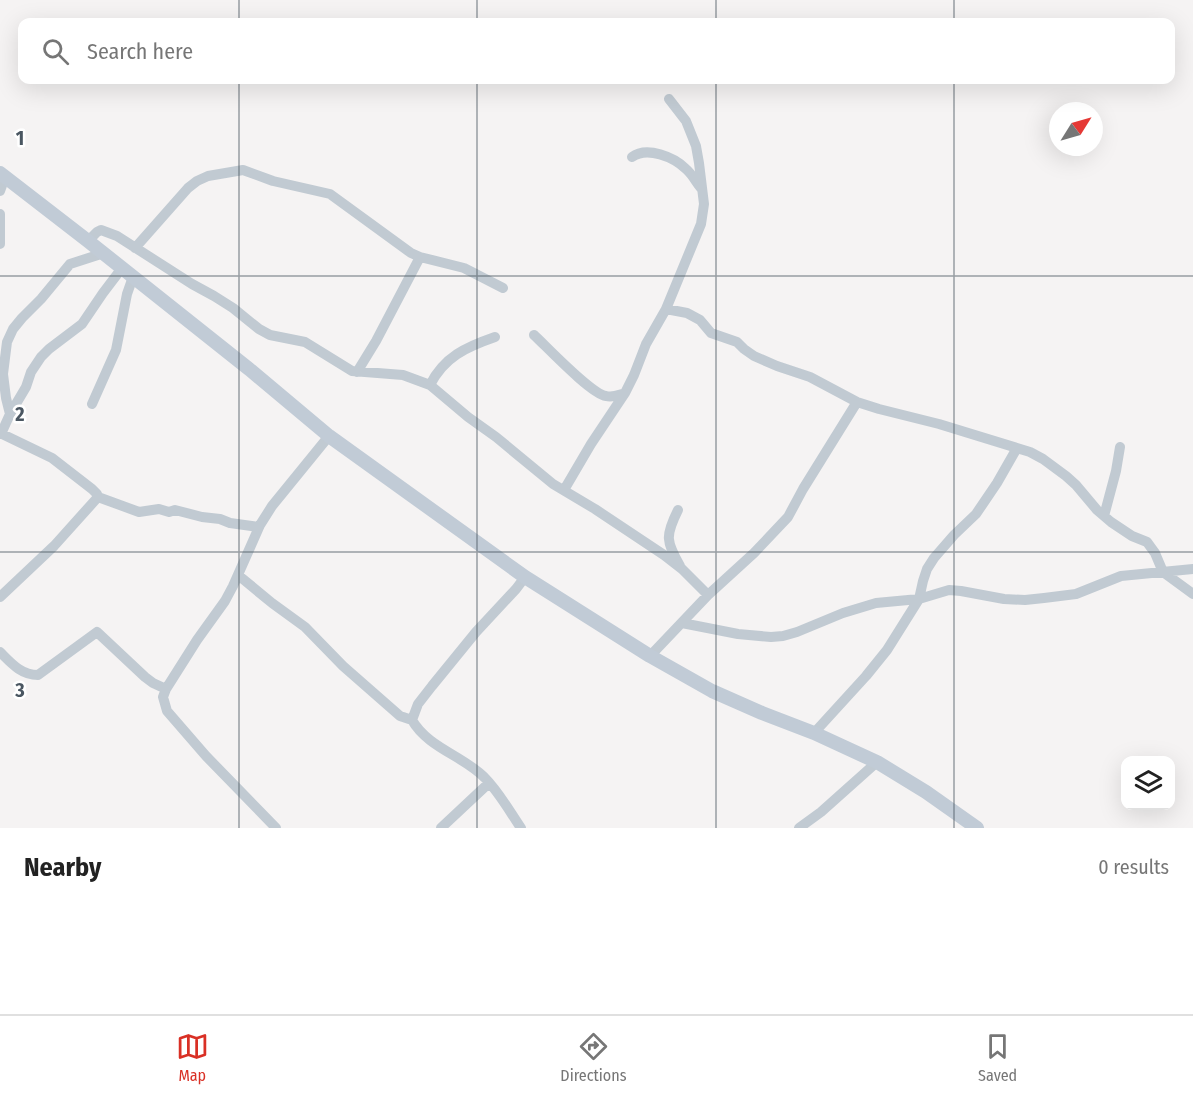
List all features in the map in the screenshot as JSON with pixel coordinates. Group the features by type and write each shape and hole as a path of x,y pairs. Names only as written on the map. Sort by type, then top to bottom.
{"street":[{"path":"564,490 634,375 646,344 666,309 701,224 704,204 699,163 691,131 669,99"},
{"path":"632,157 637,153 651,153 675,162 685,168 702,190"},
{"path":"135,248 188,188 197,181 208,176 243,170 273,181 330,194 411,253 464,268 503,288"},
{"path":"0,191 2,175"},
{"path":"2,175 104,253 329,436 525,577 650,656 729,699 814,733 877,762 926,792 977,828"},
{"path":"0,214 0,244"},
{"path":"88,241 102,230 117,236 233,308 259,329 270,335 305,342 348,369 357,372 403,375 430,385 553,484 642,540 682,569 708,595"},
{"path":"10,414 2,368 7,342 13,329 70,264 104,253"},
{"path":"357,372 420,257"},
{"path":"92,404 116,350 127,294 128,273"},
{"path":"128,273 103,293 82,324 41,357 1,433 52,458 92,489 98,497 139,512 159,509 169,512 175,510 259,527"},
{"path":"666,309 687,312 700,320 711,333 736,342 754,356 810,377 857,402 939,424 1030,452 1043,459 1076,485 1104,516 1132,536 1147,542 1155,553 1163,572 1193,594"},
{"path":"0,331 7,342"},
{"path":"534,335 599,394 614,397 624,393"},
{"path":"430,385 442,366 458,353 495,337"},
{"path":"650,656 708,595 754,553 788,517 857,402"},
{"path":"276,828 206,756 167,711 163,697 196,640 225,602 259,527 272,506 329,436"},
{"path":"1104,516 1120,447"},
{"path":"814,733 887,650 919,599 927,569 934,558 976,514 1017,448"},
{"path":"0,597 54,546 98,497"},
{"path":"678,510 668,531 668,537 682,569"},
{"path":"682,623 756,636 783,636 876,603 919,599 949,590 1025,600 1076,594 1120,576 1193,569"},
{"path":"238,575 305,627 400,716 412,720 429,739 485,777 521,828"},
{"path":"412,720 418,704 432,686 525,577"},
{"path":"0,652 24,673 38,675 97,632 145,677 166,689"},
{"path":"799,828 821,812 877,762"},
{"path":"441,828 489,783"}]}
